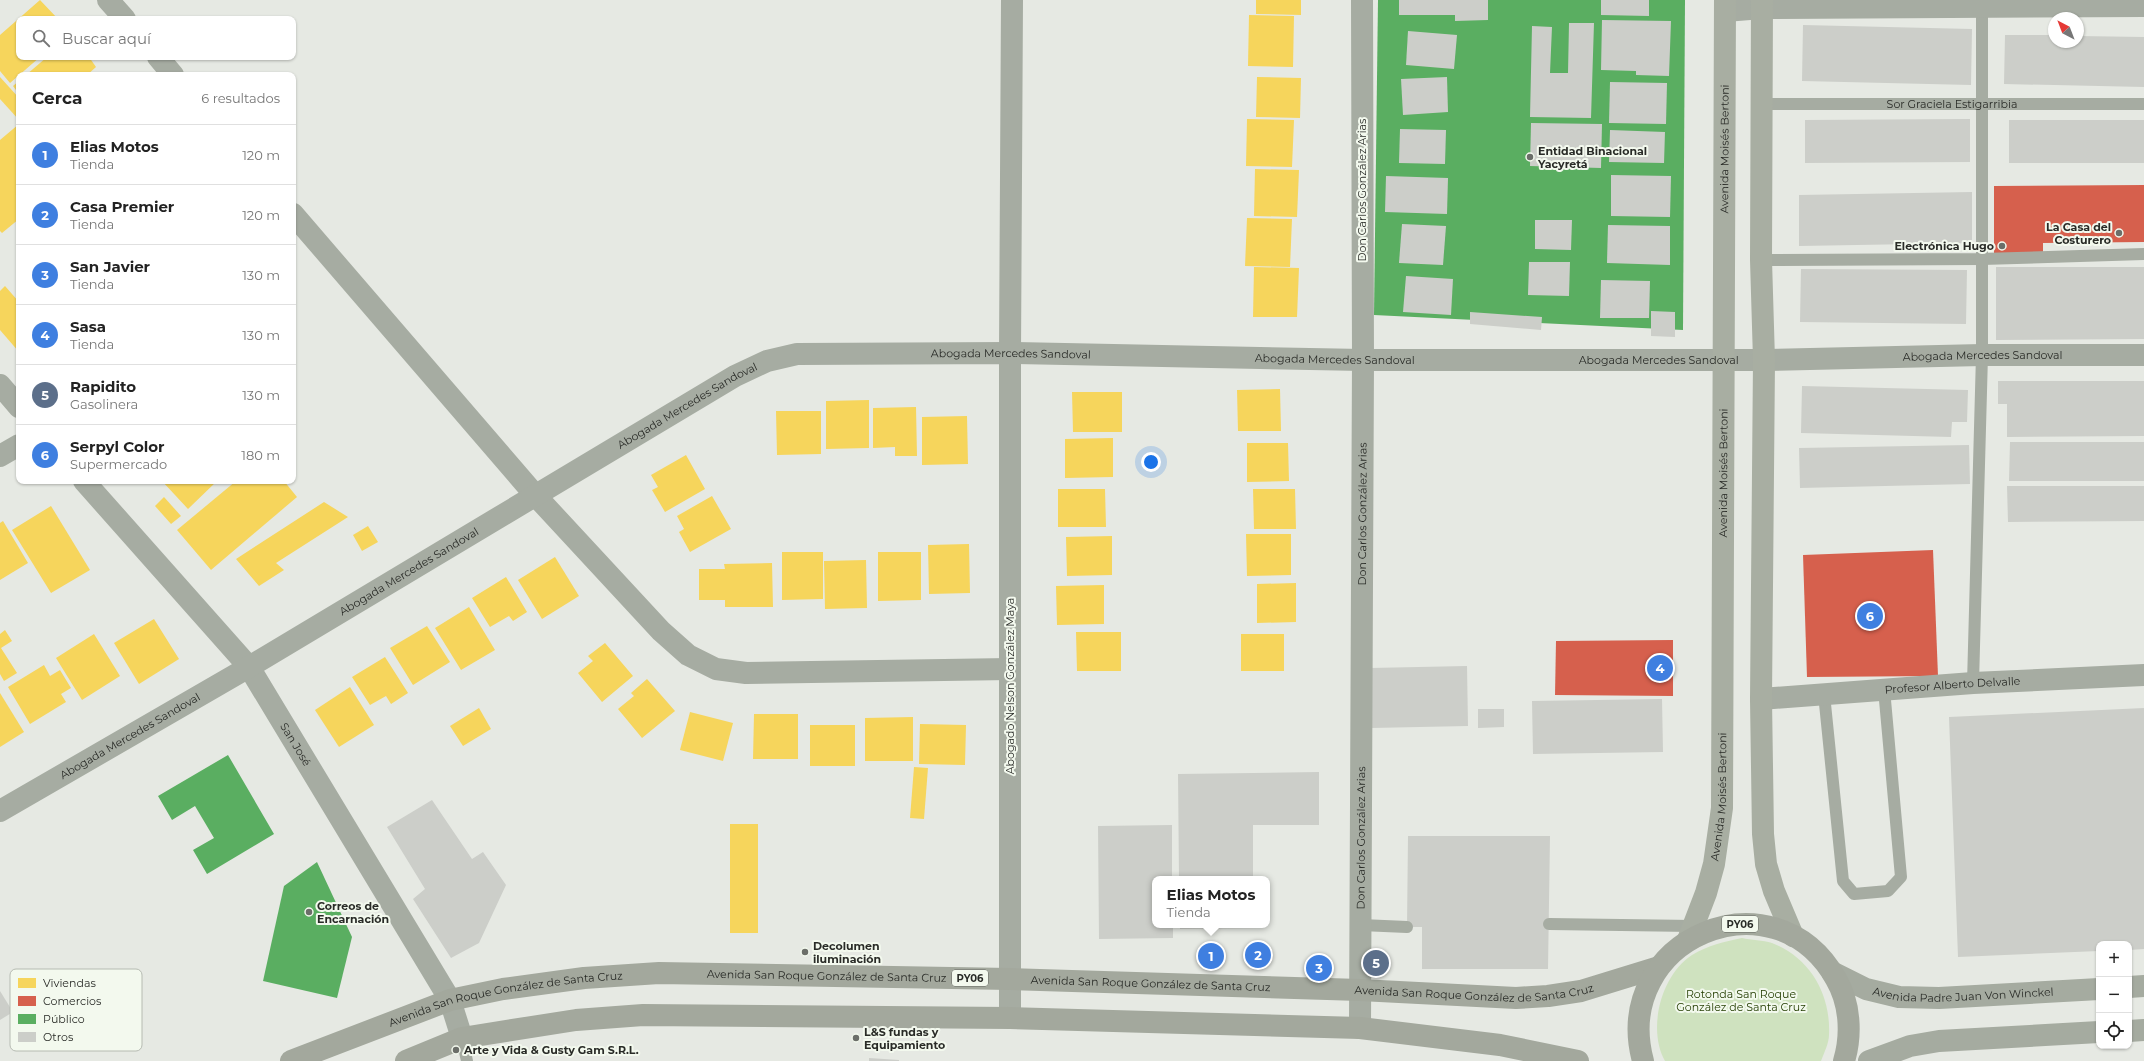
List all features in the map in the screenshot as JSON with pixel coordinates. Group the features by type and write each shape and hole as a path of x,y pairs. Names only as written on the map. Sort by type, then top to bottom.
{"highway":[{"name":"PY06","path":"1643,1061 1638,1035 1640,1006 1651,979 1659,967 1691,933 1740,924 1768,926 1793,936 1817,954 1832,972 1845,1000 1848,1014 1848,1045 1844,1061"},
{"name":"Avenida San Roque González de Santa Cruz","path":"291,1061 450,1000 503,989 584,978 659,974 1010,979 1360,990 1516,998 1548,996 1581,991 1659,967"},
{"path":"406,1061 462,1038 576,1020 642,1015 1010,1018 1360,1028 1500,1045 1543,1056 1578,1061"}],"main road":[{"path":"1762,4 1760,260 1764,360 1761,699 1763,834 1766,864 1774,891 1793,936"},
{"name":"Avenida Moisés Bertoni","path":"1691,933 1706,893 1714,864 1722,808 1725,6"},
{"name":"Avenida Padre Juan Von Winckel","path":"1832,972 1866,989 1899,997 1939,998 2096,988"},
{"path":"2132,987 2144,986"},
{"path":"2132,1031 2144,1030"},
{"path":"1869,1061 1910,1046 1939,1041 2096,1032"}],"street":[{"path":"108,0 122,16"},
{"name":"Abogado Nelson González Maya","path":"1010,1018 1010,353 1012,0"},
{"name":"Don Carlos González Arias","path":"1360,1028 1363,360 1362,0"},
{"path":"1725,6 1762,4 2144,6"},
{"path":"160,60 170,72"},
{"path":"296,217 535,495 661,631 688,655 716,669 746,673 1010,669"},
{"name":"Abogada Mercedes Sandoval","path":"0,811 249,667 735,376 767,361 796,354 1010,353 1363,360 1764,360 1982,355 2144,355"},
{"path":"0,385 16,404"},
{"path":"0,456 16,447"},
{"name":"San José","path":"87,484 249,667 450,1000 462,1038"},
{"name":"Profesor Alberto Delvalle","path":"1761,699 1973,683 2144,675"}],"lane":[{"path":"1973,683 1982,355 1984,105 1982,4"},
{"name":"Sor Graciela Estigarribia","path":"1761,104 2144,104"},
{"path":"1760,260 1982,259 2144,254"},
{"path":"1824,694 1843,881 1854,894 1860,894 1888,891 1901,877 1884,689"},
{"path":"1549,924 1691,933"},
{"path":"1361,925 1408,927"},
{"path":"462,1038 467,1061"}],"green space":[{"name":"Rotonda San Roque González de Santa Cruz","path":"1742,938 1772,943 1785,950 1797,958 1816,979 1822,992 1829,1020 1829,1038 1821,1061 1665,1061 1657,1034 1657,1019 1665,989 1672,976 1681,964 1692,955 1716,944"}],"building: Viviendas":[{"path":"40,0 55,16 22,16"},
{"path":"1256,0 1301,0 1301,15 1256,14"},
{"path":"1249,15 1294,16 1293,67 1248,66"},
{"path":"16,21 16,60 37,60 23,72 16,72 16,78 10,83 0,71 0,35"},
{"path":"44,60 91,60 96,67 90,72 30,72"},
{"path":"0,77 16,95 16,117 0,99"},
{"path":"1257,77 1301,78 1300,118 1256,117"},
{"path":"1247,119 1294,120 1292,167 1246,166"},
{"path":"16,127 16,221 2,233 0,231 0,140"},
{"path":"1255,169 1299,170 1297,217 1254,216"},
{"path":"1247,218 1292,219 1290,267 1245,266"},
{"path":"1254,267 1299,268 1297,317 1253,317"},
{"path":"5,286 16,299 16,349 0,330 0,291"},
{"path":"1280,389 1281,431 1238,431 1237,390"},
{"path":"1072,392 1122,392 1122,432 1073,432"},
{"path":"869,400 869,448 826,449 826,401"},
{"path":"916,407 917,456 895,456 895,447 873,448 873,408"},
{"path":"776,411 821,411 821,454 777,455"},
{"path":"967,416 968,464 922,465 922,417"},
{"path":"1113,438 1113,477 1065,478 1065,439"},
{"path":"1247,443 1288,443 1289,481 1247,482"},
{"path":"686,455 705,489 665,512 652,490 658,487 651,475"},
{"path":"165,484 214,484 188,509"},
{"path":"232,484 286,484 297,497 211,570 177,530"},
{"path":"1058,489 1105,489 1106,527 1058,527"},
{"path":"1253,489 1295,489 1296,529 1254,529"},
{"path":"712,496 731,529 690,552 679,532 684,529 677,516"},
{"path":"164,497 181,516 171,524 155,506"},
{"path":"324,502 348,517 276,563 284,570 259,586 236,559"},
{"path":"51,506 90,570 51,593 12,530"},
{"path":"3,521 28,563 0,580 0,523"},
{"path":"368,526 378,542 362,551 353,535"},
{"path":"1246,534 1291,534 1291,575 1247,576"},
{"path":"1112,536 1112,575 1067,576 1066,537"},
{"path":"969,544 970,593 929,594 928,545"},
{"path":"782,552 823,552 823,599 782,600"},
{"path":"878,552 921,552 921,600 878,601"},
{"path":"555,557 579,596 542,619 518,580"},
{"path":"866,560 867,608 825,609 824,561"},
{"path":"772,563 773,607 725,607 725,600 699,600 699,569 725,569 724,564"},
{"path":"506,577 527,612 513,621 509,616 490,627 472,598"},
{"path":"1296,583 1296,622 1257,623 1257,584"},
{"path":"1104,585 1104,624 1057,625 1056,586"},
{"path":"469,607 495,650 461,670 435,628"},
{"path":"154,619 179,659 139,684 114,643"},
{"path":"427,626 450,662 413,685 390,648"},
{"path":"5,630 12,641 1,648 17,673 4,681 0,674 0,634"},
{"path":"1076,632 1121,632 1121,671 1077,671"},
{"path":"94,634 120,676 82,700 56,658"},
{"path":"1241,634 1284,634 1284,671 1241,671"},
{"path":"605,643 633,676 602,702 578,673 593,661 588,656"},
{"path":"385,657 408,693 391,704 386,696 370,705 352,677"},
{"path":"44,665 50,676 60,670 71,688 61,694 66,702 30,724 8,687"},
{"path":"647,679 675,711 642,738 618,709 634,696 631,693"},
{"path":"350,687 374,725 339,747 315,710"},
{"path":"0,693 24,732 0,747"},
{"path":"479,708 491,729 463,746 450,726"},
{"path":"690,712 733,723 723,761 680,750"},
{"path":"754,714 798,714 798,759 753,759"},
{"path":"913,717 913,761 865,761 865,718"},
{"path":"920,724 966,725 965,765 919,764"},
{"path":"810,725 855,725 855,766 810,766"},
{"path":"914,767 928,768 924,819 910,818"},
{"path":"730,824 758,824 758,933 730,933"}],"building: Comercios":[{"path":"2144,185 2144,242 2043,243 2043,257 1994,258 1994,186"},
{"path":"1933,550 1938,676 1807,677 1803,555"},
{"path":"1673,640 1673,696 1555,695 1556,641"}],"building: Público":[{"name":"Entidad Binacional Yacyretá","path":"1378,0 1685,0 1683,330 1374,315"},
{"path":"228,755 274,834 207,874 193,850 214,838 195,806 172,820 158,796"},
{"name":"Correos de Encarnación","path":"317,862 352,937 337,998 263,981 284,886"}],"building: Otros":[{"path":"1399,0 1488,0 1488,20 1455,21 1455,15 1399,15"},
{"path":"1601,0 1649,0 1649,16 1601,15"},
{"path":"1602,20 1671,21 1669,76 1636,75 1636,71 1601,70"},
{"path":"1569,23 1594,23 1591,118 1530,117 1532,26 1552,27 1550,73 1568,73"},
{"path":"1803,25 1972,29 1971,85 1802,81"},
{"path":"1408,31 1457,35 1454,69 1406,65"},
{"path":"2005,35 2048,35 2048,48 2084,48 2084,36 2144,37 2144,87 2004,84"},
{"path":"1447,77 1448,112 1403,115 1401,79"},
{"path":"1610,82 1667,83 1666,124 1609,123"},
{"path":"1970,119 1970,162 1805,163 1805,120"},
{"path":"2009,120 2144,120 2144,163 2009,163"},
{"path":"1531,123 1602,124 1601,168 1530,166"},
{"path":"1400,129 1446,130 1445,164 1399,163"},
{"path":"1610,130 1665,132 1664,163 1609,162"},
{"path":"1611,175 1671,176 1670,217 1611,216"},
{"path":"1386,176 1448,178 1447,214 1385,212"},
{"path":"1972,192 1972,243 1799,246 1799,195"},
{"path":"1535,220 1572,220 1571,250 1535,249"},
{"path":"1402,224 1446,226 1443,265 1399,263"},
{"path":"1608,225 1670,226 1670,265 1607,263"},
{"path":"1529,262 1570,262 1569,296 1528,295"},
{"path":"1996,267 2144,267 2144,339 1996,340"},
{"path":"1801,269 1967,270 1966,324 1800,322"},
{"path":"1406,276 1453,279 1451,315 1403,312"},
{"path":"1601,280 1650,281 1649,318 1600,318"},
{"path":"1651,311 1675,312 1675,337 1651,336"},
{"path":"1470,312 1542,317 1541,330 1470,324"},
{"path":"1998,381 2144,381 2144,436 2007,437 2007,404 1998,404"},
{"path":"1802,386 1968,390 1967,422 1952,422 1951,437 1801,433"},
{"path":"2010,442 2144,442 2144,481 2009,481"},
{"path":"1969,445 1970,484 1800,488 1799,448"},
{"path":"2007,486 2144,486 2144,521 2008,522"},
{"path":"1467,666 1468,726 1371,728 1370,668"},
{"path":"1662,699 1663,752 1533,754 1532,701"},
{"path":"2144,708 2144,949 2132,950 2132,941 2096,941 2096,951 1958,957 1949,717"},
{"path":"1478,709 1504,709 1504,727 1478,728"},
{"path":"1319,772 1319,825 1253,825 1253,876 1179,876 1178,774"},
{"path":"432,800 472,859 483,852 506,885 479,943 451,958 413,899 425,889 387,827"},
{"path":"1172,825 1172,876 1152,876 1152,928 1173,928 1173,938 1099,939 1098,826"},
{"path":"1408,836 1550,836 1548,969 1422,969 1422,927 1407,927"},
{"path":"1180,928 1254,928 1180,929"},
{"path":"0,991 10,1007 10,1014 0,1020"},
{"path":"869,1058 899,1060 899,1061 869,1061"}],"place":[{"name":"Entidad Binacional Yacyretá","path":"1530,157"},
{"name":"La Casa del Costurero","path":"2119,233"},
{"name":"Electrónica Hugo","path":"2002,246"},
{"name":"Serpyl Color","path":"1870,616"},
{"name":"Sasa","path":"1660,668"},
{"name":"Correos de Encarnación","path":"309,912"},
{"name":"Decolumen iluminación","path":"805,952"},
{"name":"Casa Premier","path":"1258,955"},
{"name":"Elias Motos","path":"1211,956"},
{"name":"Rapidito","path":"1376,963"},
{"name":"San Javier","path":"1319,968"},
{"name":"L&S fundas y Equipamiento","path":"856,1038"},
{"name":"Arte y Vida & Gusty Gam S.R.L.","path":"456,1050"}]}
